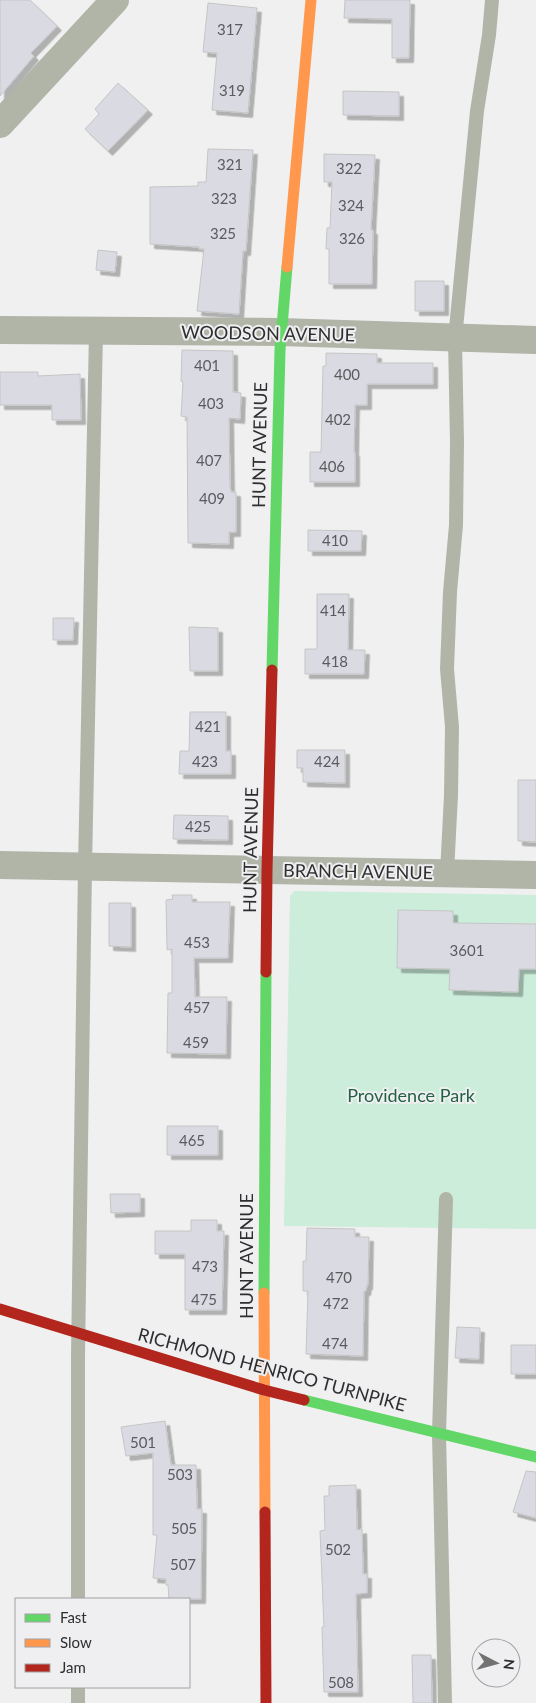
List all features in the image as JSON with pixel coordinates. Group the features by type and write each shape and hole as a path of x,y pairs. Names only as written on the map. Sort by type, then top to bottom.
{"street":[{"path":"0,124 115,0"},
{"name":"HUNT AVENUE","path":"266,1703 264,1390 267,871 280,332 311,0"},
{"name":"WOODSON AVENUE","path":"0,330 280,332 455,339 536,340"},
{"name":"BRANCH AVENUE","path":"0,865 536,875"},
{"name":"RICHMOND HENRICO TURNPIKE","path":"0,1310 264,1390 536,1457"}],"lane":[{"path":"447,874 452,746 447,669 450,592 456,524 455,339 477,111 489,35 492,0"},
{"path":"78,1598 79,1333 85,867 96,332"},
{"path":"445,1703 439,1434 446,1199"},
{"path":"78,1688 78,1703"}],"green space":[{"name":"Providence Park","path":"294,891 536,895 536,1229 284,1226 290,896"}],"building":[{"path":"0,0 30,0 57,26 31,53 34,56 0,96"},
{"path":"345,0 410,0 409,58 392,58 392,19 344,18"},
{"path":"208,3 257,8 248,113 212,110 217,53 203,52"},
{"path":"118,83 148,110 108,151 85,129 99,114 95,109"},
{"path":"343,91 399,92 399,116 343,115"},
{"path":"208,149 253,150 246,251 243,251 239,314 197,311 204,249 199,249 199,247 150,244 150,187 198,186 198,182 206,182"},
{"path":"324,154 375,155 371,230 373,230 372,284 329,284 329,249 326,249 327,228 330,228 332,182 324,182"},
{"path":"98,250 117,252 115,272 96,270"},
{"path":"415,281 444,281 444,311 415,311"},
{"path":"182,350 233,351 233,392 241,393 240,419 229,418 230,486 231,492 236,492 236,532 229,532 229,544 188,543 187,417 181,416"},
{"path":"326,353 377,354 377,363 433,363 433,384 367,384 367,405 355,405 355,482 310,482 310,452 321,452 323,366 326,366"},
{"path":"0,372 38,372 38,376 80,374 81,420 52,420 52,405 0,405"},
{"path":"308,530 362,531 361,551 308,551"},
{"path":"317,594 349,594 348,650 365,650 364,674 305,674 305,649 317,649"},
{"path":"53,618 74,618 73,640 53,640"},
{"path":"189,627 218,628 218,671 190,671"},
{"path":"190,712 226,712 226,751 231,751 231,774 179,774 180,751 189,751"},
{"path":"297,750 345,750 345,783 303,782 303,768 297,768"},
{"path":"518,780 536,780 536,842 518,841"},
{"path":"174,815 228,816 228,840 173,839"},
{"path":"172,895 192,895 192,902 230,902 228,958 194,958 195,997 227,997 226,1054 167,1053 168,993 172,993 172,949 167,950 166,900 173,899"},
{"path":"109,903 131,903 131,947 109,946"},
{"path":"398,910 453,911 453,923 536,924 536,969 519,969 518,992 449,990 450,969 397,968"},
{"path":"167,1126 218,1126 218,1155 167,1155"},
{"path":"110,1194 140,1194 140,1212 111,1213"},
{"path":"191,1220 217,1220 217,1231 224,1231 222,1310 185,1310 185,1254 155,1254 155,1231 191,1231"},
{"path":"307,1228 355,1229 355,1237 369,1237 368,1285 366,1291 364,1291 363,1356 306,1354 308,1291 303,1291 303,1261 306,1261"},
{"path":"457,1327 480,1328 479,1359 455,1358"},
{"path":"511,1345 536,1345 536,1374 511,1374"},
{"path":"165,1421 171,1465 196,1465 197,1509 202,1509 201,1599 169,1598 166,1579 153,1578 157,1535 153,1535 153,1453 126,1456 121,1427"},
{"path":"526,1471 536,1472 536,1518 513,1512"},
{"path":"356,1485 357,1530 362,1529 363,1574 367,1574 367,1593 356,1594 358,1692 324,1692 322,1627 324,1627 320,1531 325,1530 324,1496 329,1496 329,1486"},
{"path":"412,1655 431,1655 432,1703 413,1703"}],"traffic: fast":[{"path":"272,670 280,350 287,267"},
{"path":"264,1293 266,972"},
{"path":"304,1400 536,1457"}],"traffic: slow":[{"path":"287,267 311,0"},
{"path":"264,1293 265,1512"}],"traffic: jam":[{"path":"266,972 272,670"},
{"path":"0,1309 264,1390 304,1400"},
{"path":"265,1512 266,1703"}]}
